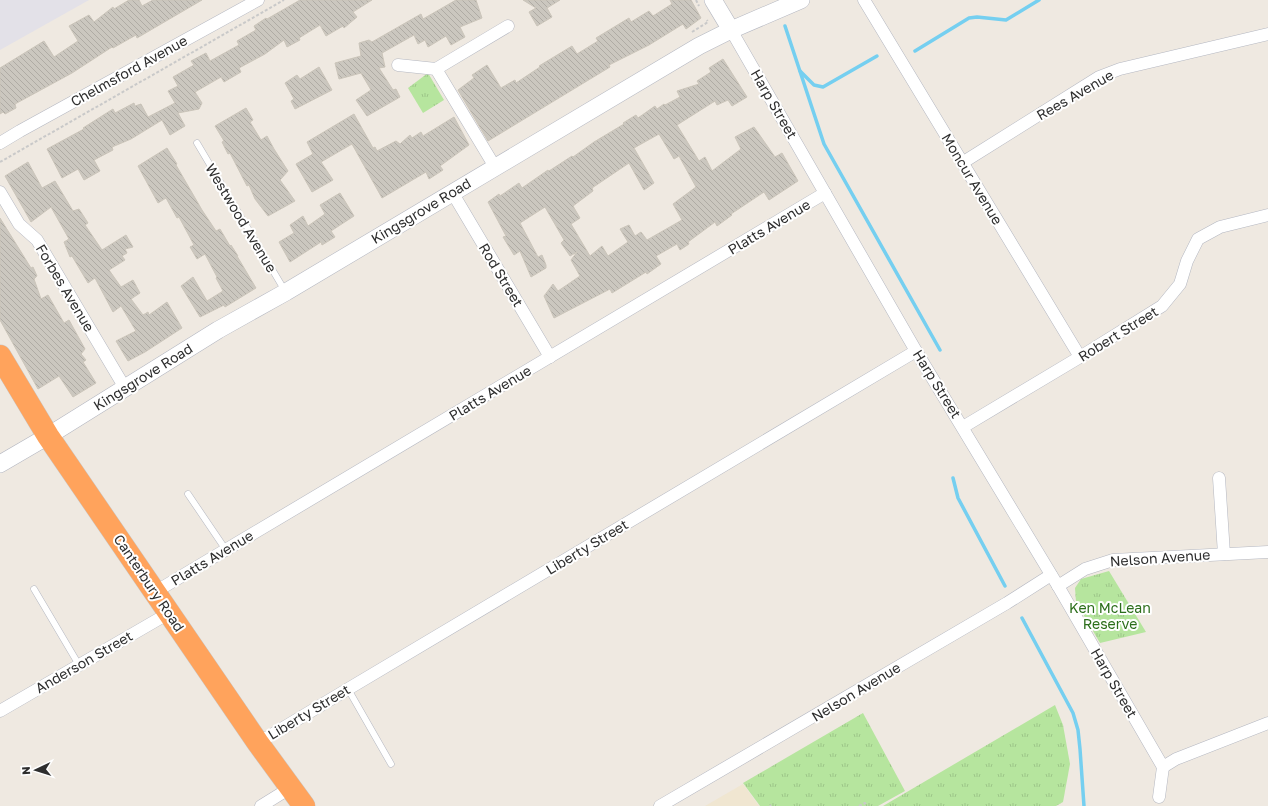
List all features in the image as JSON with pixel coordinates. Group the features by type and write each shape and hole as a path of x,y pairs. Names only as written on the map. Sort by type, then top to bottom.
{"highway":[{"name":"Canterbury Road","path":"0,356 48,436 258,743 304,806"}],"main road":[{"name":"Harp Street","path":"713,0 731,30"},
{"name":"Kingsgrove Road","path":"0,464 48,436 218,330 286,292 699,46 731,30 801,0"}],"street":[{"name":"Chelmsford Avenue","path":"0,143 258,0"},
{"name":"Moncur Avenue","path":"864,0 1080,357"},
{"path":"398,65 436,69 508,26"},
{"name":"Harp Street","path":"731,30 916,351 1058,586 1163,766"},
{"name":"Rees Avenue","path":"962,163 1099,77 1120,69 1268,34"},
{"path":"436,69 495,167"},
{"name":"Forbes Avenue","path":"0,192 19,224 37,240 125,388"},
{"name":"Rod Street","path":"452,192 550,357"},
{"name":"Platts Avenue","path":"155,592 825,194"},
{"name":"Robert Street","path":"963,427 1162,306 1180,284 1187,261 1198,239 1220,227 1268,215"},
{"name":"Liberty Street","path":"258,743 916,351"},
{"path":"1219,478 1224,554"},
{"name":"Nelson Avenue","path":"1058,586 1085,569 1113,560 1268,552"},
{"name":"Nelson Avenue","path":"660,806 974,623 1051,576"},
{"name":"Anderson Street","path":"0,711 169,612"},
{"path":"1159,797 1163,766 1176,759 1268,723"},
{"path":"261,806 290,788"}],"lane":[{"name":"Westwood Avenue","path":"196,144 286,292"},
{"path":"188,494 226,550"},
{"path":"34,589 79,665"},
{"path":"348,689 391,764"}],"path":[{"path":"0,162 284,0"},
{"path":"859,806 865,802 867,806"}],"shaded area":[{"path":"0,0 89,0 0,50"},
{"path":"743,784 759,806 705,806"}],"green space":[{"path":"428,73 444,100 423,113 408,88"},
{"name":"Ken McLean Reserve","path":"1109,571 1146,632 1100,643 1076,602 1075,588 1081,579"},
{"path":"1055,705 1063,725 1070,764 1063,802 1056,806 883,806"},
{"path":"863,713 905,791 878,806 760,806 743,783"}],"building":[{"path":"129,0 139,0 142,6 153,0 202,0 137,38 136,35 113,48 112,47 72,73 15,104 16,108 5,114 3,112 0,114 0,68 44,41 54,57 78,41 69,26 89,15 94,22 113,7 114,9"},
{"path":"300,0 372,0 353,12 357,17 344,28 343,26 326,36 320,25 299,38 300,40 287,47 284,40 265,54 239,68 241,72 224,82 221,77 195,92 202,103 199,109 178,113 185,126 170,135 162,120 131,139 112,147 113,150 94,160 100,171 84,180 78,169 62,178 47,149 84,129 83,128 113,109 115,113 134,103 135,106 141,104 148,117 175,103 168,91 178,86 173,77 194,65 191,61 206,53 210,61 239,45 237,41 256,30 254,26"},
{"path":"456,0 476,0 482,18 460,27 465,37 451,45 446,36 428,47 425,40 418,44 414,35 382,53 385,67 379,68 393,90 396,89 400,97 367,116 356,100 371,90 361,73 339,79 335,63 361,56 359,43 369,40 372,42 421,14 423,19"},
{"path":"523,0 560,0 547,8 552,17 537,26 529,12 536,8"},
{"path":"670,0 691,0 701,18 686,29 683,24 649,45 609,65 610,67 488,141 458,90 474,78 472,75 487,65 501,88 515,80 516,83 540,67 539,66 572,46 577,54 598,41 596,38 629,18 631,22 649,11 653,16 672,4"},
{"path":"723,59 747,97 732,106 728,100 717,105 715,101 677,125 699,161 705,157 712,171 741,149 735,137 754,127 775,157 782,153 798,181 769,200 764,192 731,214 732,215 717,226 715,222 688,242 689,244 680,250 677,244 656,256 661,264 647,274 646,272 612,293 610,289 554,318 544,296 553,284 558,291 580,276 571,260 577,252 570,256 561,243 564,240 545,207 520,223 538,257 542,255 546,265 546,268 531,277 520,251 514,255 503,237 506,236 488,202 519,183 522,188 548,170 549,171 572,156 573,157 636,115 638,118 655,106 657,109 680,97 677,91 699,84 697,81 711,72 709,68","holes":["659,134 674,159 679,156 696,187 673,204 682,220 647,240 641,232 635,236 629,225 620,229 628,242 608,256 602,246 590,256 571,224 580,218 573,206 593,191 592,188 629,163 644,190 654,183 634,148"]},
{"path":"319,67 332,90 295,109 291,101 294,99 285,83 297,75 300,79"},
{"path":"246,108 253,120 250,122 261,140 267,136 288,171 280,180 295,201 268,216 255,199 249,185 247,186 230,153 228,154 222,142 224,141 215,126"},
{"path":"354,114 373,148 375,147 377,151 396,141 400,144 410,135 412,138 421,132 423,136 454,117 469,145 440,166 443,170 429,179 426,172 382,198 352,144 321,162 333,180 312,192 296,164 313,154 307,142"},
{"path":"167,148 202,210 216,231 220,229 238,256 256,288 225,307 224,305 200,317 181,286 193,277 207,301 223,291 205,254 197,259 190,247 194,245 179,217 177,218 166,198 158,203 138,166"},
{"path":"28,162 42,188 55,181 73,211 79,209 88,223 85,225 102,250 126,235 133,247 125,249 127,253 122,256 125,260 109,270 121,287 133,280 140,293 131,299 143,315 148,312 149,315 167,302 182,328 128,361 116,341 136,331 121,306 113,312 95,278 88,283 72,256 70,257 64,242 69,239 51,207 31,222 5,176"},
{"path":"340,193 354,216 331,231 335,237 322,245 321,242 290,262 279,242 294,233 290,225 303,216 308,226 325,214 320,205"},
{"path":"0,218 31,268 33,267 37,276 34,279 41,299 48,295 64,323 69,320 85,349 81,354 86,360 83,362 96,383 73,397 59,376 38,389 0,320"}],"waterway":[{"path":"915,51 969,18 977,17 1006,20 1039,0"},
{"path":"785,26 824,144 940,350"},
{"path":"800,71 814,85 823,87 877,56"},
{"path":"953,478 958,498 1005,586"},
{"path":"1022,618 1073,713 1078,730 1084,806"}]}
